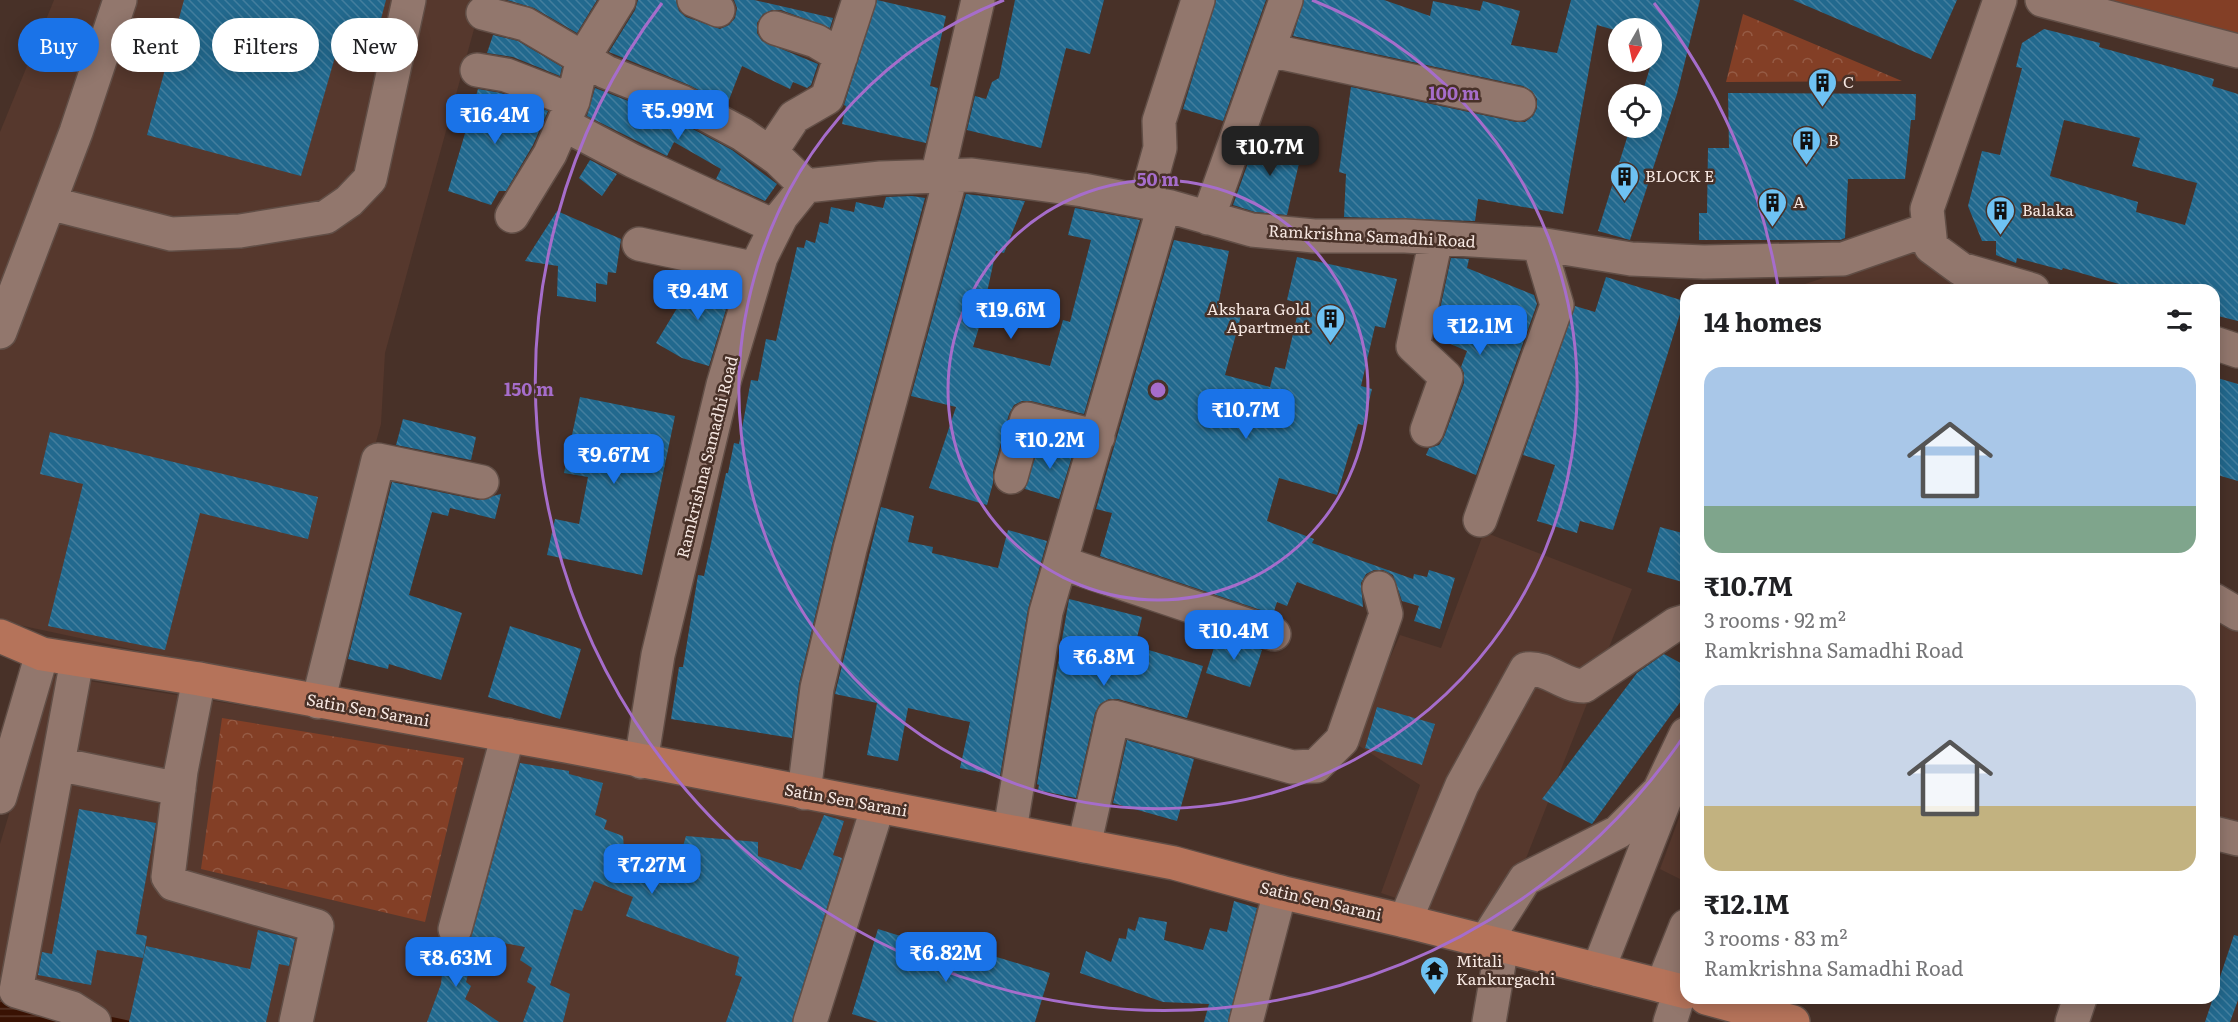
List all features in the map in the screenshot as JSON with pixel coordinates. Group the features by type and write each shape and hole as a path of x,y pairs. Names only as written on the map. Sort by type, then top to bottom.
{"main road":[{"name":"Satin Sen Sarani","path":"0,636 42,654 199,679 508,735 1174,863 1280,892 1598,970 1680,987"},
{"name":"Satin Sen Sarani","path":"1735,1004 1793,1022"}],"street":[{"path":"0,332 49,203 120,0"},
{"path":"49,203 171,234 240,231 326,217 349,201 370,179 409,0"},
{"path":"512,216 550,154 568,112 583,58 619,0"},
{"path":"770,153 795,117 827,98 860,0"},
{"path":"804,793 817,688 944,176 978,0"},
{"path":"1011,831 1046,612 1098,436 1154,204 1160,148 1159,121 1198,0"},
{"path":"1208,218 1286,0"},
{"path":"2000,0 1927,209 1931,247 1961,269 2012,284"},
{"path":"2042,0 2238,51"},
{"path":"483,13 525,24 606,72 682,102 742,134 770,153 806,186"},
{"path":"775,28 816,41 841,56"},
{"path":"1268,50 1519,104"},
{"path":"477,70 506,75 568,112 633,161 776,227"},
{"name":"Ramkrishna Samadhi Road","path":"641,762 658,655 723,385 757,269 776,227 806,186 881,178 972,175 1050,185 1154,204 1252,230 1314,236 1405,236 1539,244 1631,259 1779,262 1843,259 1929,229"},
{"path":"1427,430 1446,377 1413,346 1436,239"},
{"path":"639,244 757,269"},
{"path":"1480,520 1557,305 1539,244"},
{"path":"2220,345 2238,351"},
{"path":"1011,477 1027,419 1098,436"},
{"path":"318,702 378,460 482,482"},
{"path":"1062,563 1274,634"},
{"path":"1084,846 1113,717 1292,767 1316,766 1342,740 1346,729 1386,614 1379,588"},
{"path":"2220,604 2238,614"},
{"path":"1405,921 1462,784 1526,669 1534,668 1576,686 1584,686 1680,623"},
{"path":"0,797 42,654"},
{"path":"77,660 16,991 72,1008 93,1022"},
{"path":"199,679 179,789 169,881 316,926 296,1022"},
{"path":"455,929 508,735"},
{"path":"1489,1022 1493,944 1525,879 1618,832 1659,791 1680,747"},
{"path":"58,764 179,789"},
{"path":"1598,970 1660,809 1680,764"},
{"path":"810,1022 878,806"},
{"path":"2220,834 2238,839"},
{"path":"1246,1022 1280,892"},
{"path":"1670,1022 1680,998"},
{"path":"2072,1022 2078,1004"}],"shaded area":[{"path":"54,0 482,0 385,353 381,424 308,687 0,621 0,132 25,72 99,72 99,18 47,18"},
{"path":"1920,246 1959,284 1805,284"},
{"path":"1484,532 1632,589 1523,866 1494,931 1381,893 1420,785 1353,742 1400,635 1441,648"},
{"path":"2220,615 2238,627 2238,845 2220,840"},
{"path":"51,675 402,731 866,815 803,1022 0,1022 0,844"},
{"path":"1680,815 1680,879 1660,869"},
{"path":"0,992 135,1022 0,1022"}],"green space":[{"path":"2072,0 2238,0 2238,43"},
{"path":"1743,14 1902,81 1726,82"},
{"path":"222,718 464,758 425,922 201,869"}],"building":[{"path":"184,0 386,0 381,18 331,18 331,71 301,176 147,135 164,72 200,72 200,18 179,18"},
{"path":"507,0 597,0 577,33 534,8"},
{"path":"638,0 676,0 679,11 686,17 720,29 729,25 735,18 737,8 734,0 754,0 833,18 830,28 781,10 772,10 763,14 757,23 757,33 762,41 818,64 811,85 807,88 793,82 790,89 742,66 727,105 689,85 609,52 635,10"},
{"path":"877,0 946,16 930,86 938,88 926,143 842,124 846,106 844,105"},
{"path":"1015,0 1104,0 1090,54 1066,48 1041,148 967,130 975,96 986,99 992,82 999,78"},
{"path":"1216,0 1266,0 1223,121 1183,109"},
{"path":"1304,0 1384,0 1430,16 1433,1 1480,11 1483,1 1520,11 1511,45 1557,53 1571,0 1700,0 1677,94 1630,240 1598,231 1627,138 1662,138 1662,84 1645,84 1649,72 1662,72 1662,18 1608,18 1608,28 1597,25 1563,214 1478,199 1475,221 1344,217 1346,174 1339,172 1351,87 1516,122 1525,122 1533,116 1537,108 1537,99 1532,91 1523,86 1293,36"},
{"path":"1793,0 1957,0 1931,59"},
{"path":"2044,29 2100,43 2099,47 2214,79 2212,86 2238,94 2238,321 2220,316 2220,284 2119,284 2017,258 2016,263 1996,255 1996,241 1982,241 1968,206 1982,151 2000,155 2022,68 2016,67 2022,43","holes":["2064,120 2140,138 2132,166 2197,183 2185,225 2136,212 2138,202 2050,176"]},
{"path":"493,35 518,41 562,67 560,76 513,57 487,53"},
{"path":"595,88 674,119 732,150 777,184 765,201 716,179 721,169 674,142 667,156 587,116"},
{"path":"478,89 501,93 548,111 533,145 506,191 499,191 491,205 448,191"},
{"path":"1728,93 1916,94 1915,120 1911,120 1905,179 1848,179 1845,238 1840,240 1699,240 1699,213 1707,213 1708,148 1729,148"},
{"path":"1258,135 1303,146 1287,215 1255,212 1233,205"},
{"path":"590,160 617,174 602,196 579,178"},
{"path":"966,194 1025,201 1004,253 996,251 986,297 988,298 973,347 1050,366 1063,320 1070,322 1091,240 1068,235 1075,208 1140,220 1084,414 1031,401 1022,401 1014,405 1009,414 993,472 993,483 987,505 929,488 956,407 911,396"},
{"path":"886,197 925,198 832,545 799,684 792,738 671,719 679,667 683,667 698,575 704,576 726,473 728,473 734,443 739,444 751,380 758,381 766,339 776,341 797,247 804,248 806,240 815,243 820,222 828,224 831,207 854,212 856,202 883,208"},
{"path":"557,211 621,239 616,273 608,272 607,285 596,283 596,302 557,296 558,266 525,261"},
{"path":"1174,240 1229,251 1218,305 1242,312 1225,375 1270,387 1275,367 1285,369 1300,303 1287,300 1297,257 1397,279 1385,328 1375,326 1361,386 1372,389 1363,425 1358,424 1337,495 1279,478 1267,521 1314,539 1312,543 1413,579 1414,574 1427,577 1429,570 1455,578 1440,629 1414,621 1419,606 1402,601 1393,575 1383,570 1374,570 1366,574 1361,583 1363,607 1297,582 1287,606 1277,602 1273,614 1100,556 1112,513 1096,509"},
{"path":"1451,258 1469,259 1467,268 1534,295 1537,304 1476,475 1426,455 1429,448 1439,445 1444,437 1464,383 1464,373 1461,367 1467,351 1434,337"},
{"path":"697,275 734,283 709,366 682,358 656,343"},
{"path":"1606,277 1680,300 1680,314 1613,530 1580,521 1577,533 1537,521 1555,465 1523,455 1575,306 1595,312"},
{"path":"2220,379 2238,384 2238,481 2220,476"},
{"path":"580,397 675,416 642,575 547,555 555,519 579,524 588,477 564,473"},
{"path":"403,419 476,437 471,460 396,445"},
{"path":"50,432 318,497 308,539 200,513 165,650 48,626 83,484 40,474"},
{"path":"1040,442 1074,450 1059,499 1025,489"},
{"path":"392,482 478,500 501,494 495,519 450,508 448,516 432,512 409,595 462,613 441,680 389,664 388,669 348,659"},
{"path":"881,507 914,516 908,542 933,547 932,553 998,568 1008,530 1047,541 1028,609 1000,776 960,768 970,722 908,708 898,761 867,755 877,703 835,694"},
{"path":"1660,527 1680,532 1680,581 1647,572"},
{"path":"1069,599 1142,617 1135,646 1203,666 1187,718 1118,699 1109,699 1100,704 1095,713 1076,798 1038,790 1039,785 1037,784"},
{"path":"510,626 581,649 560,719 488,697"},
{"path":"1218,635 1262,650 1250,687 1206,673"},
{"path":"1664,654 1680,663 1680,702 1592,824 1542,799 1637,673"},
{"path":"1377,707 1435,724 1422,765 1365,748"},
{"path":"1127,740 1194,759 1177,821 1113,803"},
{"path":"520,763 569,771 569,774 603,783 595,815 607,820 604,829 623,836 625,861 651,869 679,860 686,836 758,842 758,856 801,870 824,815 844,821 833,855 842,858 792,1022 726,1022 742,977 735,975 739,957 626,916 633,897 594,881 582,911 574,909 550,985 570,994 563,1022 523,1022 536,987 527,982 532,968 520,960 525,947 471,937"},
{"path":"79,809 156,823 136,934 147,936 143,958 97,950 91,985 38,975 42,952 52,954"},
{"path":"1234,901 1257,908 1228,1022 1204,1022 1209,1004 1163,1002 1080,973 1086,951 1111,962 1119,938 1126,939 1128,928 1135,931 1139,917 1167,922 1164,940 1203,950 1210,928 1227,932"},
{"path":"878,929 942,949 947,932 993,946 990,955 1050,973 1035,1022 878,1022 852,1014"},
{"path":"258,930 295,939 289,966 279,964 266,1022 129,1022 146,946 250,969"},
{"path":"2234,935 2238,936 2238,1000 2230,1022 2205,1022 2211,1004 2220,1004 2220,977"},
{"path":"468,943 476,944 466,982 471,986 465,999 499,1022 427,1022 441,984 442,974 439,960 444,944 459,947"}],"place":[{"name":"C","path":"1822,108"},
{"name":"B","path":"1807,166"},
{"name":"BLOCK E","path":"1624,202"},
{"name":"A","path":"1772,228"},
{"name":"Balaka","path":"2001,236"},
{"name":"Akshara Gold Apartment","path":"1331,344"},
{"name":"Mitali Kankurgachi","path":"1435,996"}]}
